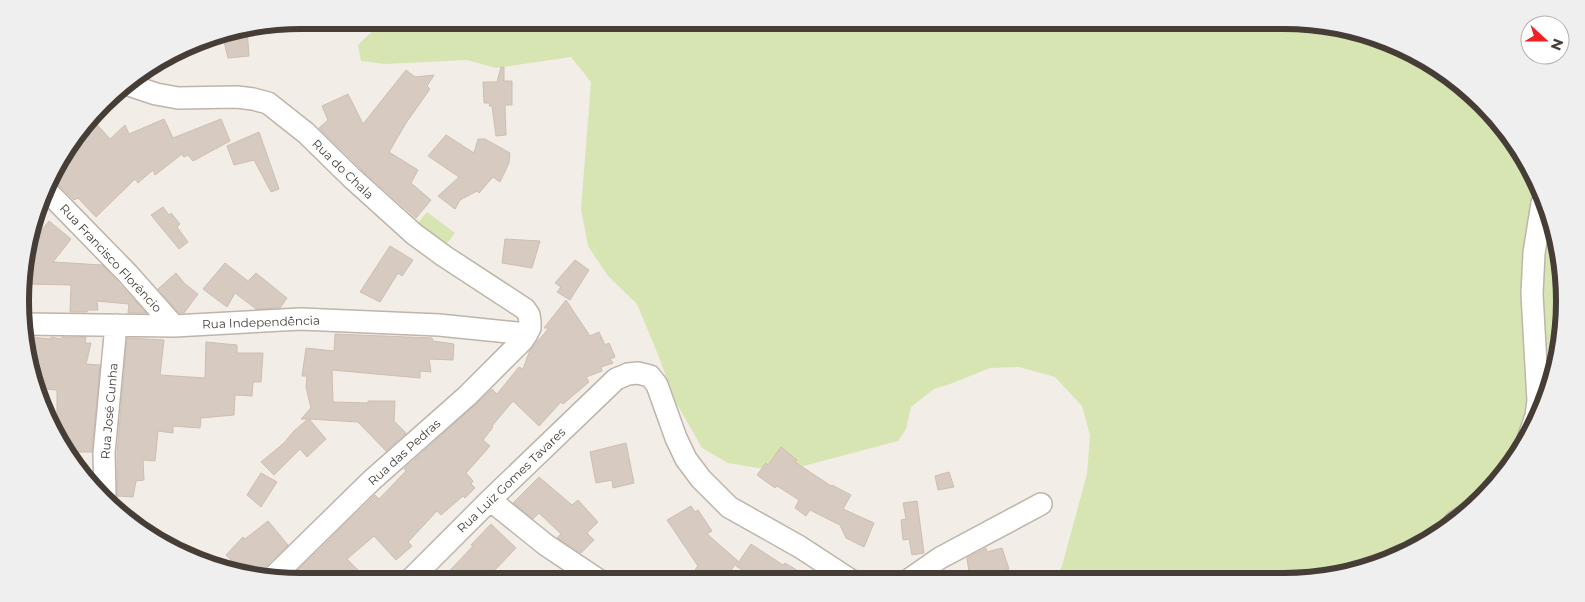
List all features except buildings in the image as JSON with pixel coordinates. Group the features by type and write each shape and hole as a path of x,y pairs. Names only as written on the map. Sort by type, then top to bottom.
{"street":[{"name":"Rua do Chala","path":"133,86 156,94 178,98 237,97 268,103 306,133 414,234 525,309 529,315 528,328"},
{"name":"Rua Francisco Florêncio","path":"50,195 128,274 174,326"},
{"path":"1538,400 1532,294 1534,253 1541,210"},
{"name":"Rua Independência","path":"30,324 174,326 301,319 528,328"},
{"name":"Rua José Cunha","path":"105,491 105,446 116,325"},
{"name":"Rua das Pedras","path":"278,572 372,480 467,396 523,340 528,328"},
{"name":"Rua Luiz Gomes Tavares","path":"417,573 616,378 638,373 650,376 657,385 686,460 716,495 729,507 785,538 840,573"},
{"path":"490,500 546,545 588,573"},
{"path":"918,573 957,548 1041,504"}],"green space":[{"path":"375,29 1302,29 1354,38 1388,49 1420,65 1450,85 1489,121 1520,165 1542,213 1554,265 1556,319 1547,371 1546,376 1541,378 1534,408 1520,437 1489,481 1450,517 1420,537 1388,553 1337,568 1302,573 1058,573 1087,474 1090,435 1082,406 1055,377 1019,367 990,368 934,389 911,407 906,429 898,441 792,469 758,468 728,463 702,448 673,397 637,304 608,276 588,246 581,209 591,82 571,57 496,68 467,60 385,64 361,61 358,45"},
{"path":"427,212 455,233 442,249 413,229"}]}
